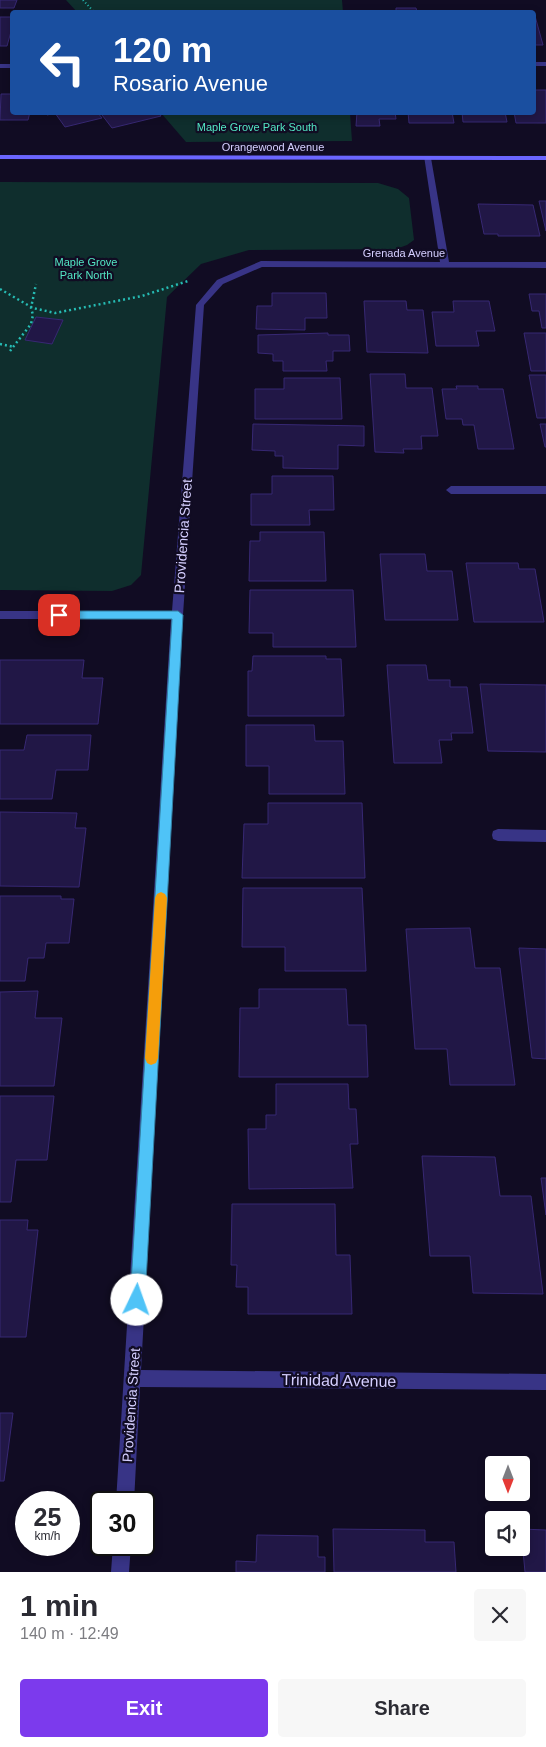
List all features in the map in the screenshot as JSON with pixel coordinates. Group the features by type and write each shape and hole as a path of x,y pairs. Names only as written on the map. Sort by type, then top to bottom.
{"street":[{"name":"Orangewood Avenue","path":"0,157 546,158"},
{"path":"427,158 446,265"},
{"name":"Grenada Avenue","path":"262,264 546,265"},
{"name":"Providencia Street","path":"126,1491 178,615 200,305 220,282 262,264"},
{"path":"452,490 546,490"},
{"path":"0,615 178,615"},
{"path":"498,835 546,836"},
{"name":"Trinidad Avenue","path":"133,1378 546,1382"},
{"path":"120,1572 121,1556"}],"path":[{"path":"82,0 92,10"},
{"path":"0,289 31,308 44,313 69,311 142,296 188,281"},
{"path":"10,351 30,324 36,284"},
{"path":"0,344 14,347"}],"green space":[{"path":"66,0 342,0 343,10 75,10"},
{"name":"Maple Grove Park South","path":"163,115 350,115 352,141 186,142"},
{"name":"Maple Grove Park North","path":"0,182 378,183 398,189 409,198 414,240 407,245 396,249 249,250 201,264 167,297 141,575 131,585 112,591 0,590"}],"building":[{"path":"0,0 17,0 14,8 0,8"},
{"path":"396,8 416,8 416,10 396,10"},
{"path":"0,17 10,17 10,35 7,46 0,46"},
{"path":"536,20 543,45 536,45"},
{"path":"536,90 546,90 546,123 516,123 515,115 536,115"},
{"path":"1,94 10,94 10,115 29,115 28,120 0,120"},
{"path":"56,115 100,115 102,118 65,127"},
{"path":"102,115 161,116 112,128"},
{"path":"357,115 395,115 396,119 379,119 380,126 356,126"},
{"path":"408,115 453,115 454,123 409,123"},
{"path":"462,115 506,115 507,122 463,122"},
{"path":"539,201 546,201 546,231"},
{"path":"478,204 533,205 540,236 484,234"},
{"path":"272,293 326,293 327,318 305,318 305,330 256,329 257,306 272,306"},
{"path":"529,294 546,294 546,328 542,328 539,311 532,311"},
{"path":"364,301 406,301 407,310 423,310 428,353 367,352"},
{"path":"453,301 489,301 495,331 476,331 479,346 436,346 432,312 454,312"},
{"path":"36,317 63,320 52,344 25,340"},
{"path":"328,333 328,335 349,335 350,351 333,351 333,361 326,361 327,371 283,371 283,361 273,361 273,354 258,353 258,335"},
{"path":"524,333 546,333 546,371 531,371"},
{"path":"370,374 405,374 406,388 432,388 438,436 421,436 422,449 403,449 404,453 375,452"},
{"path":"529,375 546,375 546,418 537,418"},
{"path":"284,378 340,378 342,419 255,419 255,389 284,389"},
{"path":"456,386 478,386 478,389 503,389 514,449 478,449 474,425 463,425 462,419 446,419 442,389 457,389"},
{"path":"253,424 364,426 364,446 338,445 338,469 283,468 283,456 275,456 275,451 252,450"},
{"path":"540,424 546,424 546,447 545,447"},
{"path":"272,476 333,476 334,510 309,510 310,525 251,525 251,494 272,494"},
{"path":"260,532 324,532 326,581 249,581 250,541 260,541"},
{"path":"380,554 425,554 427,571 452,571 458,620 385,620"},
{"path":"466,563 518,563 519,569 535,569 544,622 474,622"},
{"path":"250,590 353,590 356,647 273,647 273,633 249,633"},
{"path":"253,656 326,656 326,659 341,659 344,716 248,716 248,671 252,671"},
{"path":"0,660 84,660 82,678 103,678 98,724 0,724"},
{"path":"387,665 426,665 428,680 450,680 450,687 467,687 473,733 451,733 452,740 439,740 442,763 394,763"},
{"path":"480,684 546,685 546,752 488,751"},
{"path":"246,725 314,725 315,741 343,741 345,794 269,794 269,766 246,766"},
{"path":"27,735 91,735 88,770 56,770 52,799 0,799 0,750 24,750"},
{"path":"268,803 362,803 365,878 242,878 244,824 268,824"},
{"path":"0,812 77,813 75,828 86,828 79,887 0,886"},
{"path":"243,888 362,888 366,971 285,971 285,947 242,947"},
{"path":"0,896 61,896 61,899 74,899 69,943 46,943 44,958 28,958 25,981 0,981"},
{"path":"470,928 475,968 500,968 515,1085 450,1085 447,1049 415,1049 406,929"},
{"path":"519,948 546,949 546,1059 532,1058"},
{"path":"259,989 346,989 348,1025 366,1025 368,1077 239,1077 240,1008 259,1008"},
{"path":"38,991 35,1018 62,1018 54,1086 0,1086 0,992"},
{"path":"276,1084 348,1084 349,1109 356,1109 358,1144 350,1144 353,1188 249,1189 248,1129 266,1129 266,1115 276,1115"},
{"path":"0,1096 54,1096 47,1160 16,1160 11,1202 0,1202"},
{"path":"422,1156 495,1157 500,1196 531,1196 543,1294 473,1293 470,1256 430,1256"},
{"path":"541,1178 546,1178 546,1215"},
{"path":"232,1204 335,1204 336,1255 350,1255 352,1314 248,1314 248,1287 236,1287 237,1265 231,1265"},
{"path":"0,1220 28,1220 27,1230 38,1230 26,1337 0,1337"},
{"path":"0,1413 13,1413 4,1481 0,1481"},
{"path":"333,1529 425,1530 425,1542 454,1542 456,1572 334,1572"},
{"path":"530,1529 546,1530 546,1572 525,1572 524,1556 530,1556"},
{"path":"257,1535 318,1536 318,1557 325,1557 325,1572 236,1572 236,1561 256,1562"}],"slow traffic":[{"path":"151,1058 161,898"}],"route":[{"path":"59,615 178,615 137,1300"}]}
